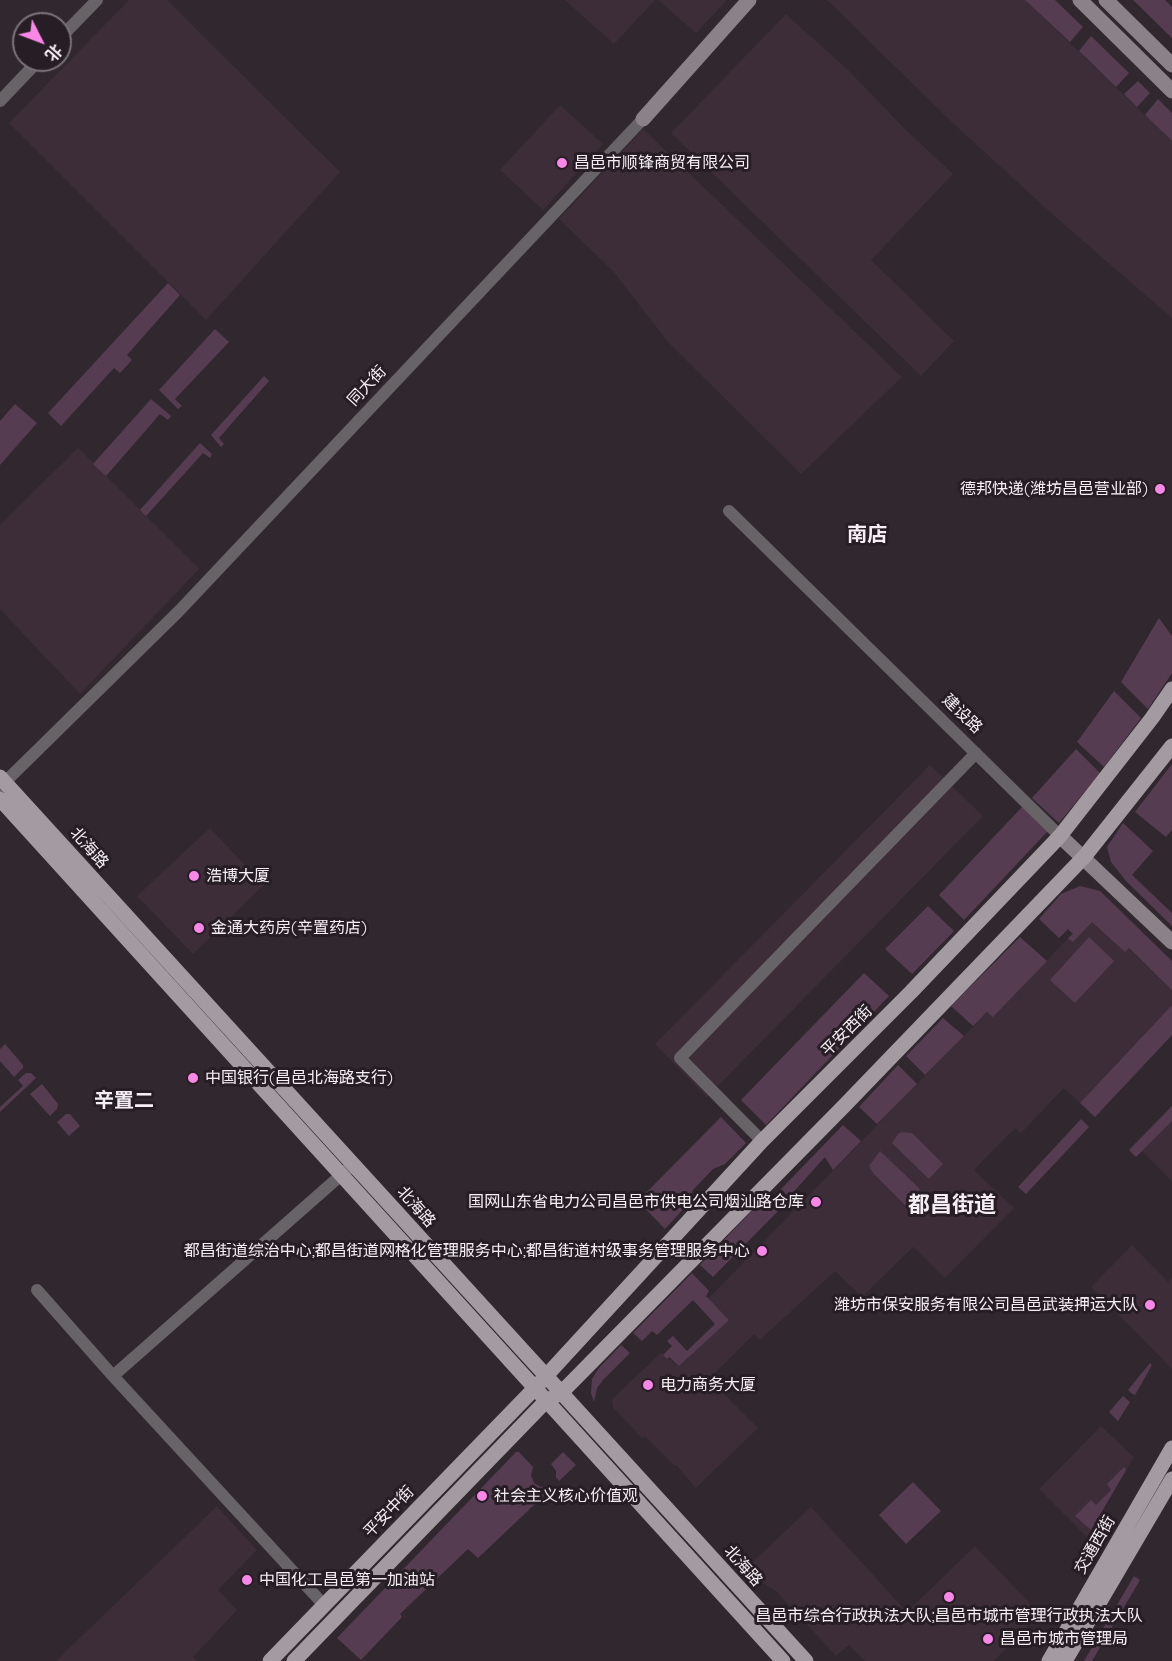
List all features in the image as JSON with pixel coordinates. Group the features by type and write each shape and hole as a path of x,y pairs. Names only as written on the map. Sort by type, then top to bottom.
{"main road":[{"name":"平安西街","path":"535,1388 762,1142 911,992 1060,836 1172,689"},
{"path":"294,1661 546,1401 561,1393 844,1106 1084,857 1172,746"},
{"name":"北海路","path":"2,782 806,1661"},
{"name":"北海路","path":"0,799 783,1661"},
{"name":"平安中街","path":"270,1661 535,1388"},
{"name":"交通西街","path":"1049,1661 1172,1448"},
{"name":"交通西街","path":"1065,1661 1172,1479"}],"street":[{"path":"72,26 97,0"},
{"name":"同大街","path":"2,782 179,611 644,119 749,0"},
{"path":"1080,0 1172,91"},
{"path":"1106,0 1172,65"},
{"path":"0,101 28,72"},
{"name":"建设路","path":"729,511 1060,836 1172,942"},
{"path":"762,1142 680,1058 976,753"},
{"path":"113,1376 353,1164"},
{"path":"37,1290 324,1605"}],"shaded area":[{"path":"129,0 167,0 340,172 206,320 9,123 59,72 72,72 72,58"},
{"path":"565,0 655,0 614,44"},
{"path":"658,0 727,0 696,33"},
{"path":"827,0 1025,0 1172,141 1172,318 1059,220 956,126"},
{"path":"1025,0 1055,0 1083,27 1070,42"},
{"path":"1133,0 1165,0 1172,7 1172,38"},
{"path":"786,14 849,71 907,131 953,174 871,260 954,341 921,376 671,133"},
{"path":"1091,36 1129,73 1116,87 1079,51"},
{"path":"1138,81 1150,93 1137,107 1124,94"},
{"path":"1158,99 1172,113 1172,141 1145,115"},
{"path":"560,105 603,144 543,210 500,170"},
{"path":"643,129 902,377 801,474 668,342 613,271 559,219"},
{"path":"168,283 180,295 127,355 132,360 120,373 114,368 61,426 48,413"},
{"path":"215,329 229,342 175,399 182,406 178,409 159,390"},
{"path":"264,376 269,381 219,438 224,444 221,447 211,435"},
{"path":"151,399 171,416 168,420 160,414 106,476 93,464"},
{"path":"15,404 37,423 0,465 0,421"},
{"path":"200,443 212,454 210,458 203,453 146,516 140,510"},
{"path":"78,448 199,569 80,694 0,609 0,525"},
{"path":"1159,618 1172,636 1172,673 1148,709 1121,682"},
{"path":"1114,691 1141,718 1104,767 1077,742"},
{"path":"1076,749 1100,773 1059,823 1032,798"},
{"path":"1172,764 1172,830 1166,837 1135,812"},
{"path":"930,765 983,816 707,1097 655,1044"},
{"path":"1023,806 1048,831 964,920 939,895"},
{"path":"1123,823 1153,851 1132,875 1172,913 1172,926 1126,881 1111,862 1107,847"},
{"path":"210,828 264,885 193,954 137,896"},
{"path":"1080,886 1100,891 1172,961 1172,990 1129,948 1125,952 1092,922 1073,942 1068,938 1073,934 1068,929 1059,938 1039,919 1061,894"},
{"path":"928,906 954,931 912,974 885,949"},
{"path":"1092,913 1172,990 1172,1005 1080,1103 1064,1088 1021,1133 1015,1128 974,1170 1014,1208 945,1278 913,1247 862,1297 835,1271 760,1340 754,1334 709,1379 758,1428 696,1488 676,1465 645,1436 642,1438 613,1407 612,1399 661,1353 679,1366 729,1319 708,1299 964,1036 988,1012 993,1017"},
{"path":"1020,937 1047,961 993,1017 987,1012 973,1026 951,1006"},
{"path":"1089,937 1114,961 1075,1003 1050,980"},
{"path":"864,973 889,996 766,1125 741,1100"},
{"path":"1172,1005 1172,1035 1095,1117 1080,1103"},
{"path":"943,1018 964,1036 925,1075 906,1056"},
{"path":"5,1044 23,1065 14,1077 0,1061 0,1049"},
{"path":"898,1065 917,1084 877,1124 859,1107"},
{"path":"26,1073 31,1073 36,1078 0,1112 0,1107 23,1086 18,1080"},
{"path":"42,1084 58,1104 57,1109 50,1116 30,1094"},
{"path":"1172,1106 1172,1121 1136,1157 1129,1150"},
{"path":"66,1114 70,1114 80,1126 69,1136 57,1122"},
{"path":"721,1117 746,1143 725,1164 713,1169 693,1190 686,1206 665,1229 638,1201"},
{"path":"1081,1119 1089,1127 1026,1194 1018,1187"},
{"path":"1172,1121 1172,1181 1142,1151"},
{"path":"843,1125 861,1141 833,1170 825,1157 789,1197 781,1189"},
{"path":"902,1132 912,1133 943,1164 929,1179 892,1143"},
{"path":"880,1151 920,1189 905,1205 869,1166"},
{"path":"768,1194 775,1200 773,1203 779,1210 713,1277 700,1265"},
{"path":"1132,1245 1168,1282 1172,1278 1172,1369 1091,1287"},
{"path":"692,1273 709,1291 706,1296 729,1320 679,1366 663,1355 672,1346 667,1341 673,1336 687,1351 715,1324 693,1300 657,1335 652,1331 642,1341 633,1333"},
{"path":"621,1345 630,1353 597,1388 594,1402 591,1393 592,1379 599,1368"},
{"path":"1150,1363 1152,1365 1135,1395 1131,1393 1128,1390"},
{"path":"1123,1396 1130,1402 1118,1421 1109,1412"},
{"path":"1101,1426 1134,1457 1087,1537 1039,1489"},
{"path":"516,1452 519,1452 533,1467 531,1475 534,1483 541,1487 552,1488 478,1558 468,1549 400,1614 402,1617 361,1660 337,1638"},
{"path":"563,1452 576,1465 559,1481 551,1464"},
{"path":"1124,1467 1126,1470 1091,1530 1075,1516 1091,1500 1096,1505 1111,1490 1107,1484"},
{"path":"913,1482 941,1511 906,1544 879,1515"},
{"path":"217,1506 257,1550 218,1590 237,1610 193,1657 197,1661 56,1661"},
{"path":"811,1507 907,1612 975,1546 1039,1613 994,1661 865,1661 849,1645 836,1656 777,1592 744,1570"},
{"path":"1134,1576 1140,1580 1092,1661 1084,1661"}],"place":[{"name":"昌邑市顺锋商贸有限公司","path":"562,163"},
{"name":"德邦快递(潍坊昌邑营业部)","path":"1160,489"},
{"name":"浩博大厦","path":"194,876"},
{"name":"金通大药房(辛置药店)","path":"199,928"},
{"name":"中国银行(昌邑北海路支行)","path":"193,1078"},
{"name":"国网山东省电力公司昌邑市供电公司烟汕路仓库","path":"816,1202"},
{"name":"都昌街道综治中心;都昌街道网格化管理服务中心;都昌街道村级事务管理服务中心","path":"762,1251"},
{"name":"潍坊市保安服务有限公司昌邑武装押运大队","path":"1150,1305"},
{"name":"电力商务大厦","path":"648,1385"},
{"name":"社会主义核心价值观","path":"482,1496"},
{"name":"中国化工昌邑第一加油站","path":"247,1580"},
{"name":"昌邑市综合行政执法大队;昌邑市城市管理行政执法大队","path":"949,1597"},
{"name":"昌邑市城市管理局","path":"988,1639"}],"district":[{"name":"南店","path":"867,535"},
{"name":"辛置二","path":"124,1101"},
{"name":"都昌街道","path":"952,1205"}]}
